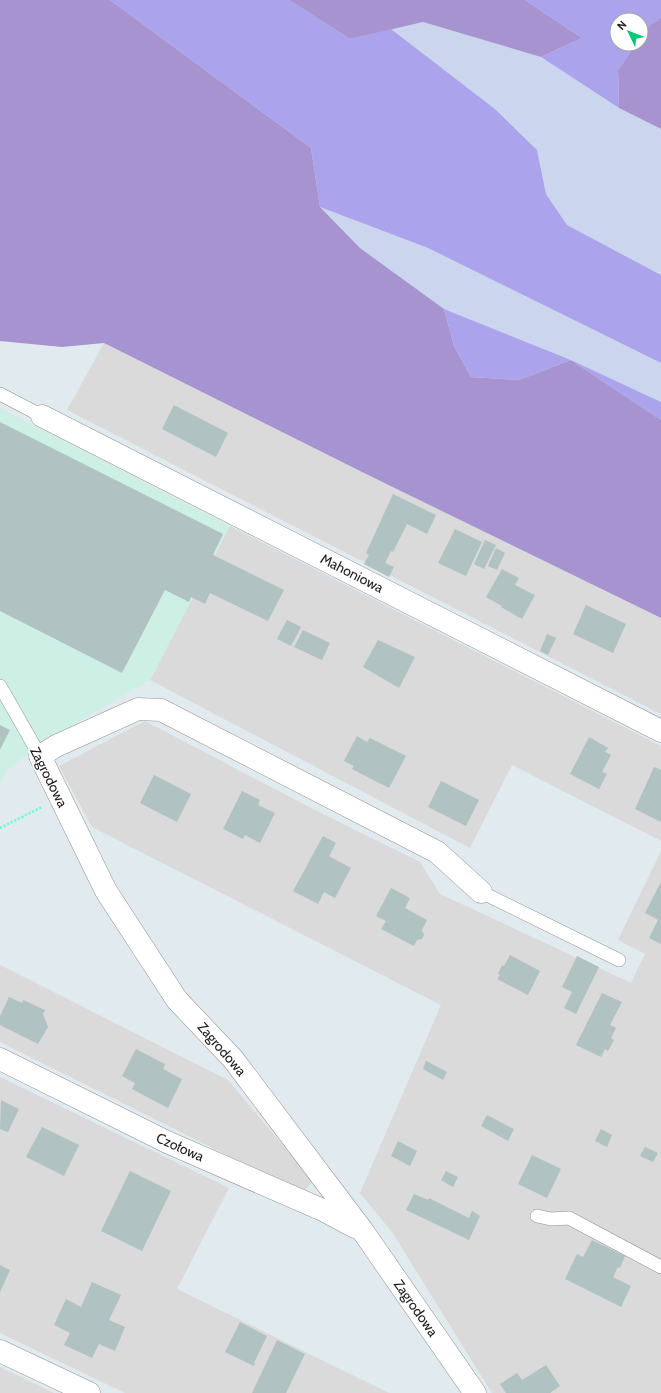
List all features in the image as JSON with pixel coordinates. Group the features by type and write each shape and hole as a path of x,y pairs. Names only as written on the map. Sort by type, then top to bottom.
{"street":[{"name":"Mahoniowa","path":"42,416 661,731"},
{"path":"40,756 56,746 138,709 161,710 437,852 480,892"},
{"name":"Zagrodowa","path":"40,756 106,890 177,1000 233,1059 362,1230 475,1393"},
{"name":"Czołowa","path":"0,1059 168,1142 325,1211 362,1230"},
{"path":"0,1351 89,1393"}],"lane":[{"path":"0,394 42,416"},
{"name":"Zagrodowa","path":"0,686 40,756"},
{"path":"480,892 618,960"},
{"path":"537,1216 551,1219 569,1218 661,1267"}],"path":[{"path":"0,828 60,798"}],"shaded area":[{"path":"0,0 110,0 311,148 320,207 360,248 444,309 454,346 471,377 519,380 571,360 661,420 661,618 366,474 104,343 62,347 0,341"},
{"path":"110,0 289,0 350,39 391,29 495,109 537,150 546,194 567,225 661,275 661,363 428,248 320,207 311,148"},
{"path":"289,0 525,0 582,38 541,57 423,22 350,39"},
{"path":"525,0 661,0 661,17 649,27 649,12 609,12 609,52 630,52 618,70 619,108 541,57 582,38"},
{"path":"661,17 661,129 619,108 618,70 630,52 649,52 650,25"},
{"path":"423,22 541,57 619,108 661,129 661,275 567,225 546,194 537,150 495,109 391,29"},
{"path":"320,207 428,248 661,363 661,402 571,360 444,309 360,248"},
{"path":"444,309 571,360 519,380 471,377 454,346"},
{"path":"104,343 366,474 661,618 661,714 67,410"},
{"path":"571,360 661,402 661,420"},
{"path":"0,408 230,526 150,680 45,741 6,771 0,784"},
{"path":"230,526 661,746 661,841 512,765 470,848 150,680"},
{"path":"145,721 311,808 420,862 440,894 631,983 645,954 618,940 661,851 661,1393 492,1393 392,1232 360,1193 441,1005 92,827 59,766"},
{"path":"0,965 228,1080 313,1181 303,1193 0,1042"},
{"path":"0,1077 229,1188 177,1289 389,1393 125,1393 0,1333"},
{"path":"0,1367 54,1393 0,1393"}],"building":[{"path":"174,405 228,433 216,457 162,429"},
{"path":"0,422 223,534 213,555 284,590 268,621 210,593 205,604 191,597 189,602 165,590 122,673 0,611"},
{"path":"393,494 436,515 427,534 407,524 393,552 391,551 385,563 394,567 389,577 364,564 369,555 366,553"},
{"path":"455,529 482,542 466,576 438,563"},
{"path":"485,540 496,545 484,569 474,564"},
{"path":"496,548 505,553 497,570 488,566"},
{"path":"502,569 519,578 515,585 535,595 522,619 486,597"},
{"path":"586,605 626,624 613,653 573,634"},
{"path":"287,620 301,627 291,646 277,639"},
{"path":"303,630 330,643 322,660 294,647"},
{"path":"547,634 556,638 548,655 540,651"},
{"path":"378,640 415,657 399,688 363,667"},
{"path":"0,725 10,730 0,750"},
{"path":"357,736 367,742 370,738 406,756 389,788 352,769 354,766 344,761"},
{"path":"589,737 608,748 605,752 611,755 602,772 607,774 599,789 570,774"},
{"path":"654,767 661,770 661,822 635,809"},
{"path":"154,775 191,794 177,822 140,803"},
{"path":"441,781 479,800 466,826 428,807"},
{"path":"242,791 260,800 258,805 275,813 260,843 245,835 243,839 223,829"},
{"path":"323,836 336,843 329,856 351,868 335,898 324,892 318,904 293,891"},
{"path":"661,882 661,944 649,938 658,920 645,913"},
{"path":"391,888 410,898 405,908 427,920 422,930 424,935 422,939 417,940 414,946 381,929 386,921 376,916"},
{"path":"510,955 540,971 528,995 497,979 500,975 498,974 502,965 504,966"},
{"path":"577,956 599,967 576,1014 564,1008 572,992 562,987"},
{"path":"602,993 622,1002 610,1025 616,1028 611,1038 614,1040 608,1051 605,1049 601,1057 576,1045"},
{"path":"9,997 22,1003 23,1000 45,1010 43,1014 48,1027 38,1044 0,1025 0,1016"},
{"path":"136,1049 165,1064 163,1069 182,1079 168,1108 132,1089 135,1083 122,1076"},
{"path":"426,1061 447,1072 443,1080 423,1069"},
{"path":"1,1100 19,1109 8,1132 0,1129"},
{"path":"487,1115 514,1129 508,1141 481,1126"},
{"path":"42,1127 79,1145 64,1176 26,1157"},
{"path":"601,1129 612,1135 607,1147 595,1141"},
{"path":"398,1141 417,1151 410,1166 391,1156"},
{"path":"645,1147 658,1153 653,1162 640,1156"},
{"path":"532,1155 561,1169 547,1198 518,1184"},
{"path":"130,1171 171,1191 142,1251 101,1231"},
{"path":"446,1171 458,1177 453,1187 441,1180"},
{"path":"414,1194 428,1200 429,1198 469,1218 472,1211 480,1216 469,1240 406,1210"},
{"path":"592,1240 625,1256 620,1268 618,1267 613,1277 631,1286 621,1307 565,1279 577,1254 583,1257"},
{"path":"0,1265 10,1270 0,1292"},
{"path":"92,1282 121,1295 109,1320 125,1327 115,1351 99,1344 92,1358 64,1345 70,1333 54,1325 66,1299 81,1307"},
{"path":"240,1322 267,1336 254,1366 225,1352"},
{"path":"277,1340 305,1354 286,1393 252,1393"},
{"path":"546,1365 560,1386 550,1393 506,1393 500,1384 517,1373 522,1380"}]}
